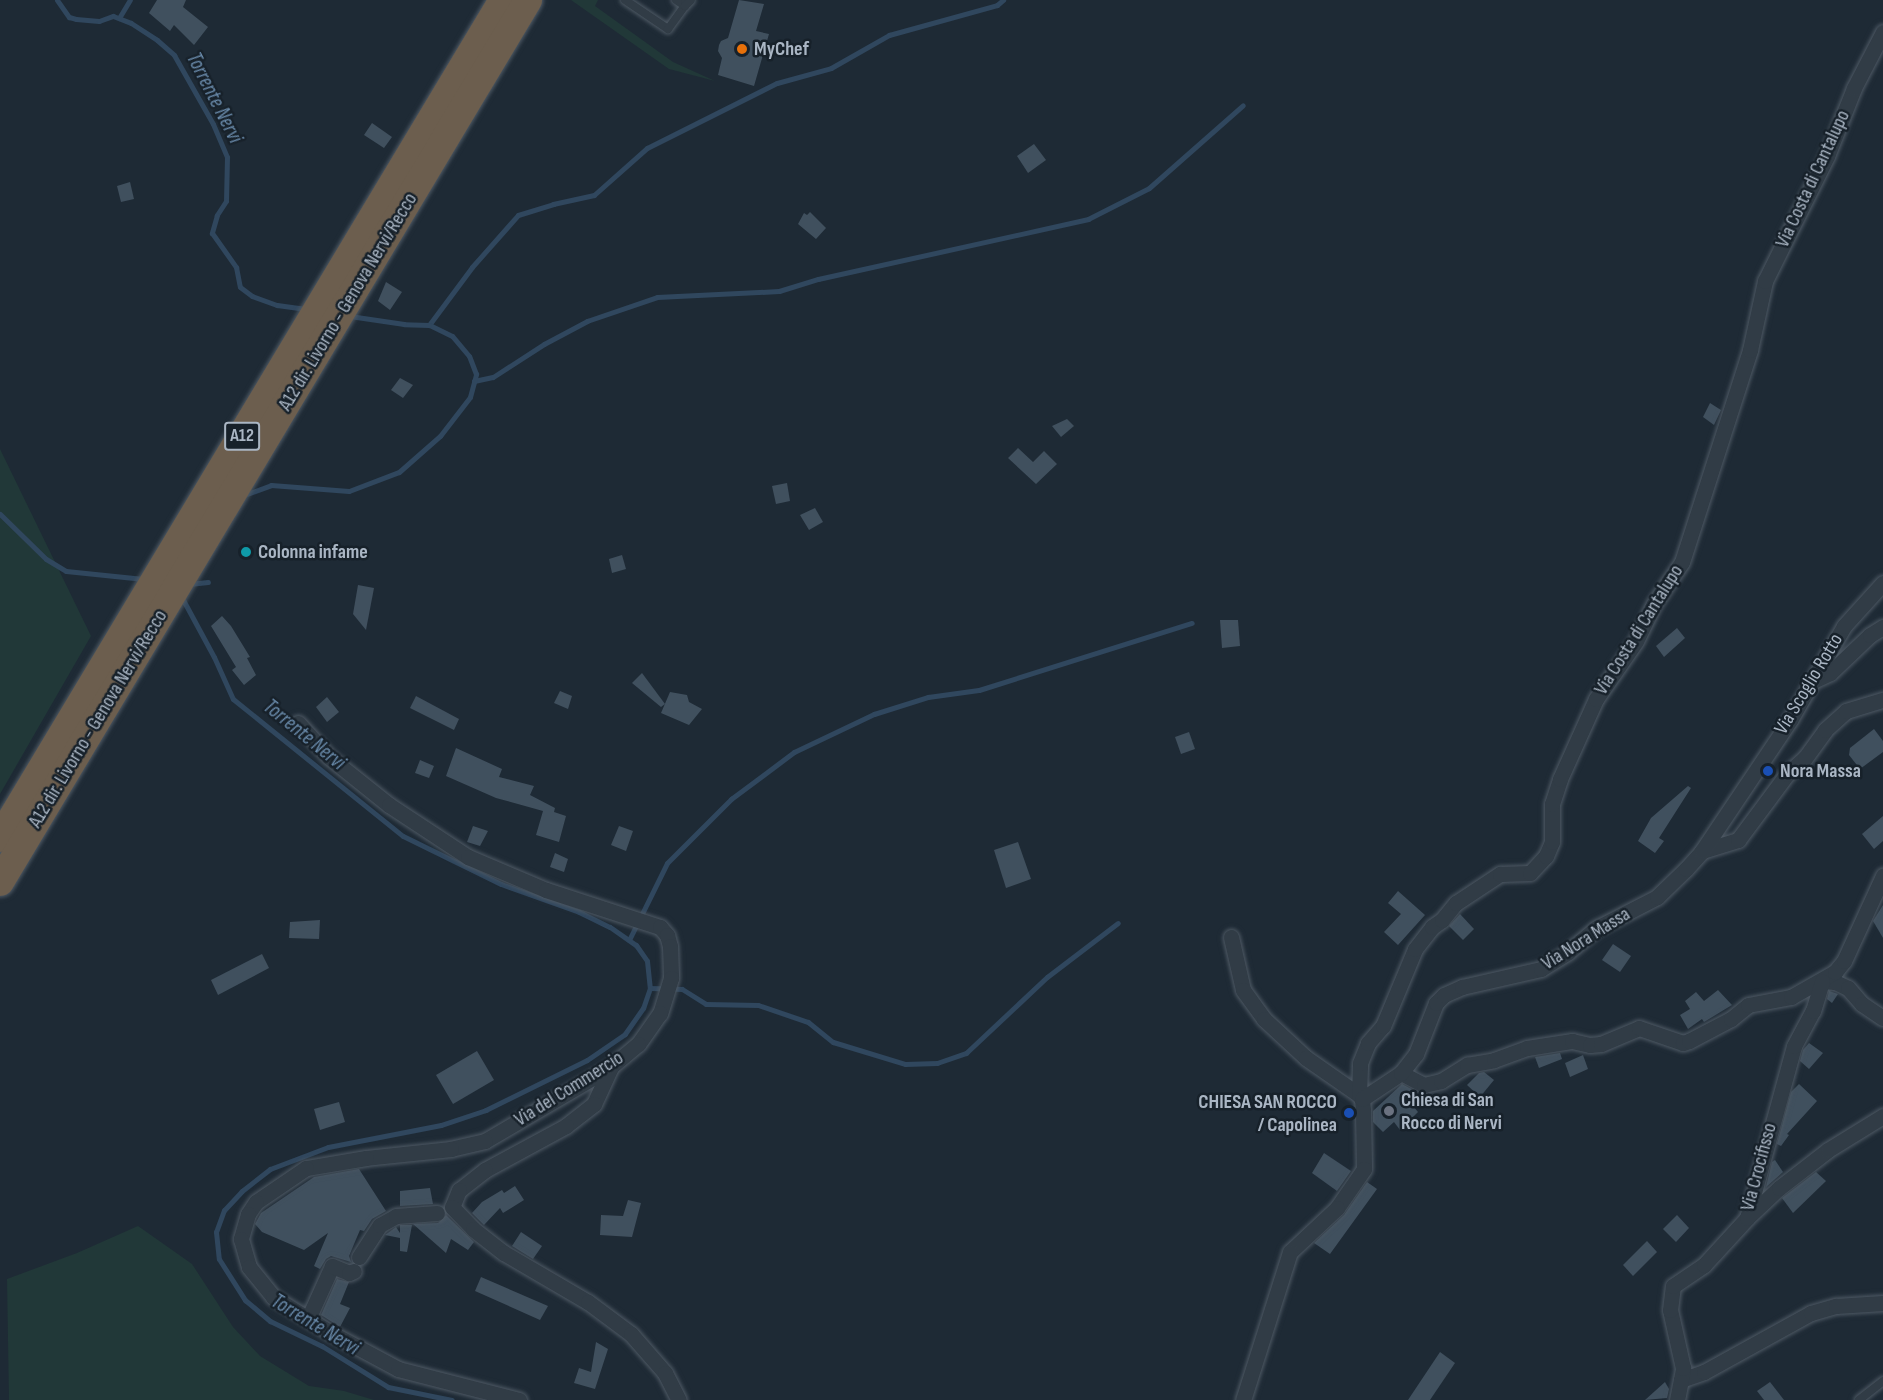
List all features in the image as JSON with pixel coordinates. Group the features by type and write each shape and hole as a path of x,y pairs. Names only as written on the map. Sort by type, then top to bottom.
{"highway":[{"name":"A12","path":"0,838 503,0"},
{"name":"A12 dir. Livorno - Genova Nervi/Recco","path":"0,882 528,0"}],"street":[{"name":"Via Costa di Cantalupo","path":"1243,1400 1290,1252 1337,1208 1364,1168 1360,1063 1368,1043 1383,1026 1414,949 1456,903 1500,874 1530,873 1546,856 1552,842 1552,804 1560,779 1596,699 1636,641 1654,604 1682,562 1750,351 1765,281 1827,156 1854,88 1883,32"},
{"name":"Via Scoglio Rotto","path":"1702,851 1790,720 1844,626 1883,583"},
{"path":"1813,681 1830,674 1870,635 1883,627"},
{"path":"1702,851 1738,840 1787,774 1805,758 1825,730 1846,711 1883,700"},
{"name":"Via del Commercio","path":"298,723 329,758 389,806 468,856 546,890 660,927 667,935 671,978 660,1013 638,1044 611,1067 484,1141 451,1149 366,1158 306,1168 256,1202 248,1214 241,1239 249,1267 273,1297 398,1369 519,1400"},
{"name":"Via Nora Massa","path":"1361,1097 1401,1073 1416,1054 1436,1004 1444,995 1462,987 1541,969 1568,952 1597,928 1657,897 1702,851"},
{"path":"1401,1073 1424,1085 1441,1081 1467,1065 1494,1060 1527,1048 1564,1042 1601,1044 1639,1028 1683,1043 1731,1019 1748,1005 1791,997 1822,981 1844,961 1883,876"},
{"path":"1231,937 1243,990 1264,1019 1306,1058 1361,1097"},
{"path":"1822,981 1835,982 1848,988 1862,1004 1883,1018"},
{"name":"Via Crocifisso","path":"1677,1400 1683,1368 1670,1310 1673,1286 1704,1265 1747,1218 1794,1046 1813,1011 1822,981"},
{"path":"611,1067 594,1104 566,1126 485,1170 459,1190 452,1207 504,1253 588,1302 631,1334 665,1372 679,1400"},
{"path":"1747,1218 1779,1188 1828,1150 1883,1116"},
{"path":"308,1319 332,1266 349,1273 380,1225 396,1216 437,1213"},
{"path":"1681,1380 1704,1372 1811,1313 1836,1306 1883,1303"}],"lane":[{"path":"625,0 668,29 687,2 676,0"},
{"path":"1859,1400 1883,1381"}],"green space":[{"path":"571,0 598,0 595,6 673,62 715,81 669,69"},
{"path":"0,449 91,636 0,794"},
{"path":"138,1226 192,1264 233,1327 260,1356 309,1386 344,1391 374,1400 9,1400 7,1279 77,1253"}],"building":[{"path":"157,0 186,0 183,7 208,27 194,45 174,25 170,31 149,13"},
{"path":"739,0 764,4 756,31 769,34 754,86 718,75 722,58 718,51 719,45 721,41 728,38"},
{"path":"372,123 392,137 384,148 364,135"},
{"path":"1034,144 1046,160 1028,173 1017,156"},
{"path":"130,182 134,199 121,202 117,186"},
{"path":"810,212 826,228 816,239 798,224 804,213 807,215"},
{"path":"386,282 402,292 390,310 378,301"},
{"path":"400,378 413,385 403,398 391,390"},
{"path":"1710,403 1721,410 1714,425 1703,417"},
{"path":"1067,419 1074,426 1061,437 1052,426"},
{"path":"1018,448 1033,462 1044,451 1057,464 1036,484 1008,458"},
{"path":"787,483 790,501 776,504 772,486"},
{"path":"815,508 823,522 809,530 800,515"},
{"path":"622,555 626,569 612,573 609,559"},
{"path":"358,585 374,588 366,630 353,614"},
{"path":"222,616 250,657 247,658 256,675 244,685 232,670 236,667 211,626"},
{"path":"1220,620 1238,620 1240,646 1222,648"},
{"path":"1677,628 1685,638 1664,657 1656,646"},
{"path":"642,673 665,704 661,707 632,683"},
{"path":"560,691 572,696 568,709 554,703"},
{"path":"670,692 687,695 689,702 702,709 689,725 661,713"},
{"path":"416,696 459,719 454,730 410,708"},
{"path":"327,697 339,712 327,722 316,707"},
{"path":"1874,729 1883,741 1883,752 1860,769 1849,755 1850,748"},
{"path":"1189,732 1195,749 1181,754 1175,737"},
{"path":"456,748 502,769 499,777 534,786 530,795 555,808 554,812 566,816 559,842 536,835 543,811 496,798 446,776"},
{"path":"420,760 434,766 429,778 415,773"},
{"path":"1688,786 1691,788 1659,838 1664,841 1655,853 1638,841 1651,818"},
{"path":"1883,816 1883,841 1874,849 1862,834"},
{"path":"473,826 488,831 480,846 467,842"},
{"path":"619,826 633,831 626,851 611,845"},
{"path":"1018,842 1031,879 1006,888 994,850"},
{"path":"555,853 568,859 564,872 550,867"},
{"path":"1398,891 1425,915 1398,945 1384,932 1401,914 1388,903"},
{"path":"1883,905 1883,938 1873,921"},
{"path":"1460,914 1474,929 1463,940 1449,926"},
{"path":"320,920 319,939 289,938 290,922"},
{"path":"1613,944 1631,956 1620,972 1602,960"},
{"path":"262,954 269,968 218,995 211,980"},
{"path":"1718,990 1732,1005 1704,1022 1702,1019 1688,1029 1680,1015 1690,1009 1685,1001 1696,992 1704,1001"},
{"path":"1829,991 1838,994 1832,1003 1827,999"},
{"path":"1809,1043 1823,1053 1809,1069 1800,1061 1803,1050"},
{"path":"477,1051 494,1080 453,1104 436,1075"},
{"path":"1560,1053 1562,1059 1539,1068 1535,1057"},
{"path":"1583,1055 1588,1069 1570,1077 1565,1063"},
{"path":"1484,1072 1494,1080 1480,1097 1467,1085 1479,1073"},
{"name":"Chiesa di San Rocco di Nervi","path":"1402,1084 1417,1092 1413,1106 1418,1112 1400,1130 1394,1122 1383,1132 1373,1122 1373,1111"},
{"path":"1799,1084 1817,1101 1787,1134 1789,1135 1781,1146 1777,1144 1791,1092"},
{"path":"339,1102 345,1122 320,1130 314,1109"},
{"path":"1324,1153 1351,1171 1337,1191 1312,1173"},
{"path":"1775,1160 1783,1172 1766,1187 1772,1162"},
{"path":"359,1169 386,1211 372,1219 364,1231 360,1230 349,1256 351,1262 331,1256 326,1259 320,1269 314,1266 328,1233 304,1250 262,1232 255,1224 261,1213 314,1177"},
{"path":"1816,1172 1826,1181 1793,1213 1782,1198"},
{"path":"1367,1182 1377,1189 1330,1254 1314,1243 1344,1215"},
{"path":"515,1186 524,1200 503,1213 500,1208 484,1225 472,1213 482,1202 502,1190 504,1193"},
{"path":"430,1188 433,1204 400,1206 400,1191"},
{"path":"628,1200 641,1203 632,1237 600,1235 601,1215 623,1216"},
{"path":"446,1215 474,1242 468,1250 451,1239 446,1253 413,1224 438,1223"},
{"path":"1677,1215 1689,1228 1676,1242 1663,1229"},
{"path":"400,1225 412,1225 407,1252 400,1251 400,1238 385,1235 396,1227 400,1233"},
{"path":"521,1232 542,1246 533,1259 512,1246"},
{"path":"1647,1241 1657,1252 1633,1276 1623,1265"},
{"path":"481,1277 548,1306 540,1320 475,1291"},
{"path":"337,1279 349,1282 340,1304 350,1308 340,1327 321,1315"},
{"path":"596,1342 608,1349 595,1389 574,1383 579,1368 591,1372"},
{"path":"1440,1352 1455,1363 1430,1400 1408,1400"},
{"path":"1665,1382 1669,1389 1667,1398 1645,1400"},
{"path":"1770,1382 1784,1400 1764,1400 1757,1391"}],"waterway":[{"name":"Torrente Nervi","path":"57,0 69,17 99,21 113,16 131,23 157,40 174,55 213,124 227,157 226,201 217,215 212,233 236,267 240,287 252,296 277,305 306,309"},
{"path":"119,18 130,0"},
{"path":"429,325 472,267 518,215 594,195 647,148 777,83 831,68 889,35 997,5 1003,0"},
{"path":"474,381 493,377 544,344 587,321 657,297 779,291 818,279 1088,219 1149,188 1243,105"},
{"name":"Torrente Nervi","path":"244,495 271,485 349,491 399,472 440,436 470,397 476,374 469,356 452,336 429,325 404,324 350,316"},
{"path":"0,514 46,559 66,571 144,579"},
{"path":"189,584 208,582"},
{"name":"Torrente Nervi","path":"181,596 214,657 233,699 403,836 501,884 579,912 610,927 636,945 647,961 650,988 643,1008 625,1034 587,1060 486,1110 441,1125 328,1147 270,1169 242,1191 224,1210 216,1232 219,1259 245,1300 270,1321 322,1346 388,1387 452,1400"},
{"path":"629,940 667,863 731,799 794,752 874,714 928,697 979,690 1192,623"},
{"path":"650,988 682,989 706,1004 758,1005 808,1022 833,1042 905,1064 937,1063 966,1053 1047,977 1118,923"}],"place":[{"name":"MyChef","path":"742,49"},
{"name":"Colonna infame","path":"246,552"},
{"name":"Nora Massa","path":"1768,771"},
{"name":"Chiesa di San Rocco di Nervi","path":"1389,1111"},
{"name":"CHIESA SAN ROCCO / Capolinea","path":"1349,1113"}]}
